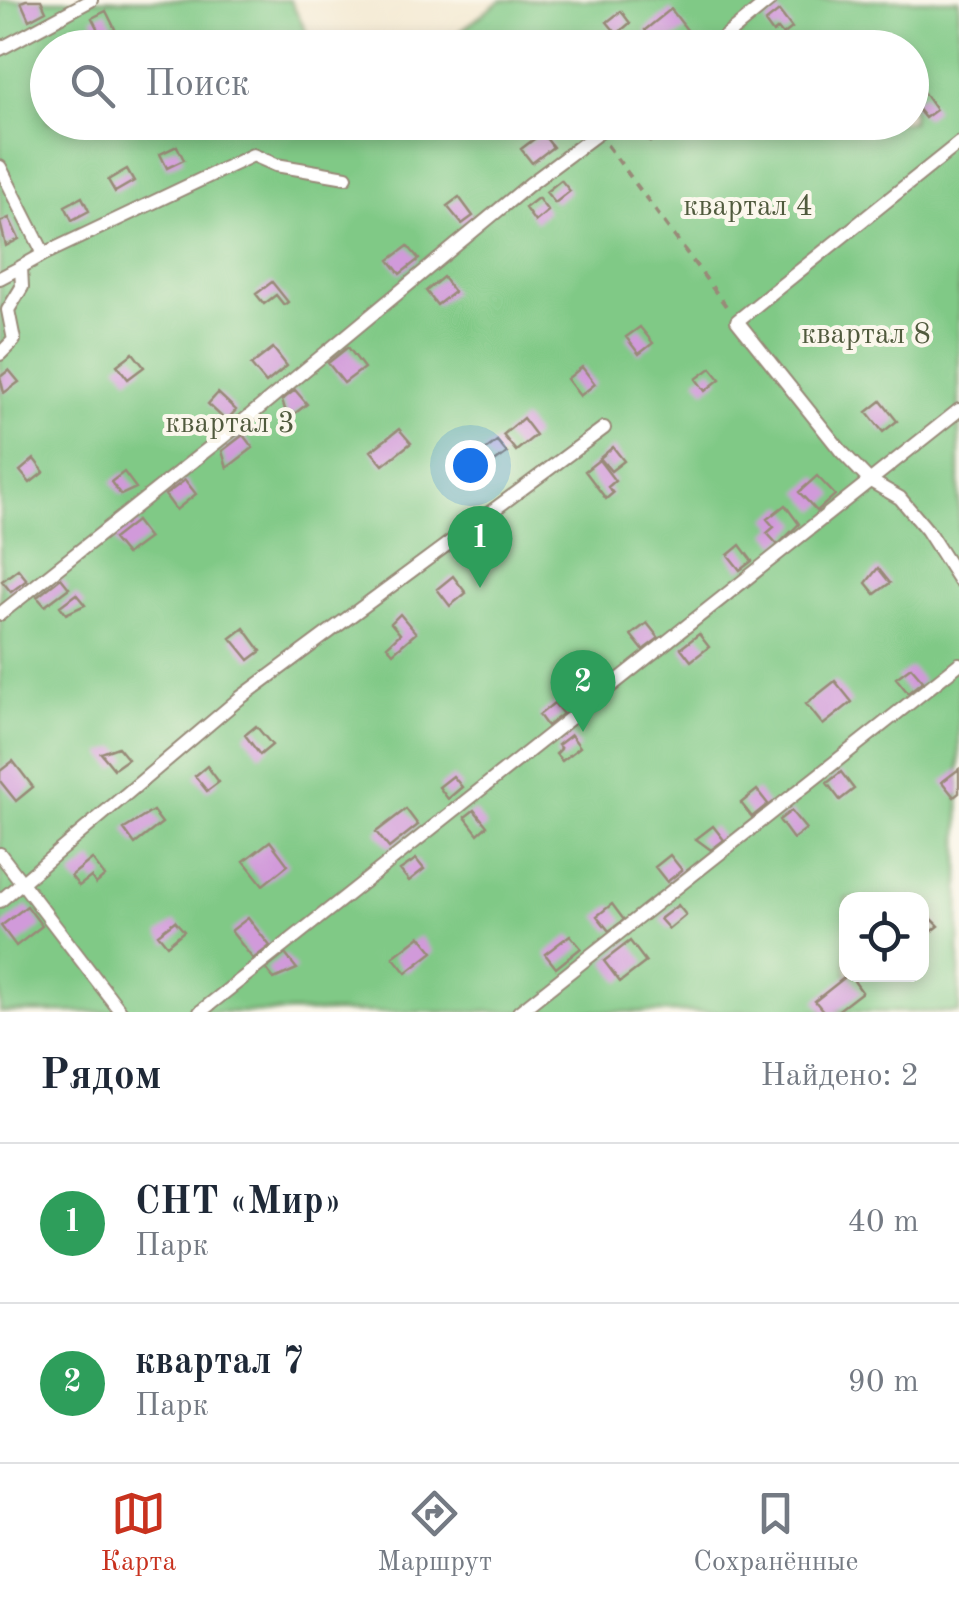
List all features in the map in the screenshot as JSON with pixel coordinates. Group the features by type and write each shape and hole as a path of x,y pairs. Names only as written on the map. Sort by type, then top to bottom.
{"lane":[{"path":"36,30 92,0"},
{"path":"733,30 770,0"},
{"path":"0,49 30,33"},
{"path":"0,614 590,140"},
{"path":"959,143 738,321 840,451 869,480 900,498 928,530 959,580"},
{"path":"0,278 252,155 276,165 346,178"},
{"path":"0,168 44,254"},
{"path":"0,354 14,340 8,310 22,288 21,267"},
{"path":"200,1012 959,410"},
{"path":"0,901 240,698 604,428"},
{"path":"519,1012 959,664"},
{"path":"0,854 121,1012"}],"path":[{"path":"604,140 618,166 738,321"}],"green space":[{"path":"0,0 290,0 305,30 30,30 30,140 929,140 929,30 462,30 501,0 959,0 959,1012 0,1012"}],"building":[{"path":"41,0 46,11 29,20 21,2"},
{"path":"671,9 687,30 645,30"},
{"path":"106,11 115,29 98,30 92,18"},
{"path":"621,11 630,23 622,30 614,30 607,22"},
{"path":"779,11 792,28 771,30 765,22"},
{"path":"533,140 548,140 553,147 532,163 521,149"},
{"path":"177,146 184,160 167,168 160,154"},
{"path":"127,169 134,181 115,192 108,180"},
{"path":"561,180 570,191 555,203 546,192"},
{"path":"82,197 89,211 72,220 65,206"},
{"path":"459,197 473,216 462,224 447,206"},
{"path":"538,198 548,211 535,222 525,208"},
{"path":"9,218 19,239 6,246 0,222"},
{"path":"408,246 419,259 400,274 389,260"},
{"path":"443,277 454,292 437,305 426,291"},
{"path":"272,282 288,302 284,305 276,295 264,304 256,294"},
{"path":"640,327 653,343 639,354 626,337"},
{"path":"348,347 364,368 344,383 328,363"},
{"path":"273,348 287,366 266,383 251,365"},
{"path":"133,353 144,367 128,379 117,365"},
{"path":"582,367 595,384 580,396 567,379"},
{"path":"711,368 720,379 705,391 696,379"},
{"path":"9,370 19,382 4,393 0,377"},
{"path":"295,390 307,404 288,419 282,400"},
{"path":"218,393 236,410 226,421 208,404"},
{"path":"881,401 897,421 883,432 867,412"},
{"path":"523,418 536,435 516,451 503,435"},
{"path":"399,429 411,443 383,465 371,451"},
{"path":"243,435 253,448 227,468 222,451"},
{"path":"497,441 507,453 493,463 484,451"},
{"path":"613,447 624,461 611,471 600,458"},
{"path":"34,459 44,472 30,483 20,471"},
{"path":"599,460 615,481 608,487 613,493 606,499 585,471"},
{"path":"124,472 136,488 121,495 111,482"},
{"path":"817,476 835,495 817,511 799,492"},
{"path":"185,480 196,494 176,510 165,495"},
{"path":"785,505 799,524 778,545 767,533 774,527 767,519"},
{"path":"136,521 149,538 126,555 113,539"},
{"path":"740,545 752,561 740,570 728,555"},
{"path":"878,568 890,583 875,594 866,583"},
{"path":"18,569 27,580 11,592 2,581"},
{"path":"453,576 466,593 450,606 437,589"},
{"path":"61,578 69,588 45,606 37,597"},
{"path":"76,594 85,605 66,614 60,606"},
{"path":"400,614 416,633 393,653 387,646 400,634 391,623"},
{"path":"647,623 659,638 643,650 631,635"},
{"path":"244,628 261,651 249,660 231,638"},
{"path":"699,634 709,647 691,661 681,648"},
{"path":"595,658 608,675 596,685 582,668"},
{"path":"911,667 923,681 908,693 896,678"},
{"path":"835,681 852,702 823,725 806,704"},
{"path":"554,703 563,714 547,726 539,715"},
{"path":"256,726 272,745 260,755 245,735"},
{"path":"571,735 580,747 562,761 556,754 561,749 558,745"},
{"path":"118,747 128,759 114,769 101,753"},
{"path":"13,761 33,787 16,801 0,781 0,771"},
{"path":"207,766 219,782 207,791 195,776"},
{"path":"959,769 959,793 954,797 942,782"},
{"path":"841,772 854,789 840,800 827,783"},
{"path":"453,776 462,787 448,799 439,787"},
{"path":"757,790 768,804 752,817 741,803"},
{"path":"406,809 418,825 389,848 376,832"},
{"path":"474,810 487,826 478,834 465,817"},
{"path":"153,811 162,823 135,844 124,829"},
{"path":"791,811 806,829 793,839 779,820"},
{"path":"713,826 724,840 711,850 696,839"},
{"path":"270,841 288,865 263,885 244,861"},
{"path":"670,855 682,870 667,882 655,867"},
{"path":"92,859 105,876 96,884 91,877 79,886 71,876"},
{"path":"416,859 424,869 409,881 400,870"},
{"path":"612,904 624,920 609,931 597,916"},
{"path":"678,905 686,915 669,929 660,919"},
{"path":"27,906 42,926 16,946 1,926"},
{"path":"929,916 939,926 929,934"},
{"path":"248,918 270,946 253,959 231,931"},
{"path":"175,921 184,931 167,945 158,934"},
{"path":"570,935 581,948 556,968 545,954"},
{"path":"420,936 433,952 406,973 393,957"},
{"path":"630,941 646,962 620,982 604,961"},
{"path":"285,954 297,969 274,979 266,969"},
{"path":"839,982 855,982 862,992 836,1012 824,1012 815,1001"}],"place":[{"name":"СНТ «Мир»","path":"480,588"},
{"name":"квартал 7","path":"583,732"}],"park label":[{"name":"квартал 4","path":"748,205"},
{"name":"квартал 8","path":"866,333"},
{"name":"квартал 3","path":"230,422"}]}
